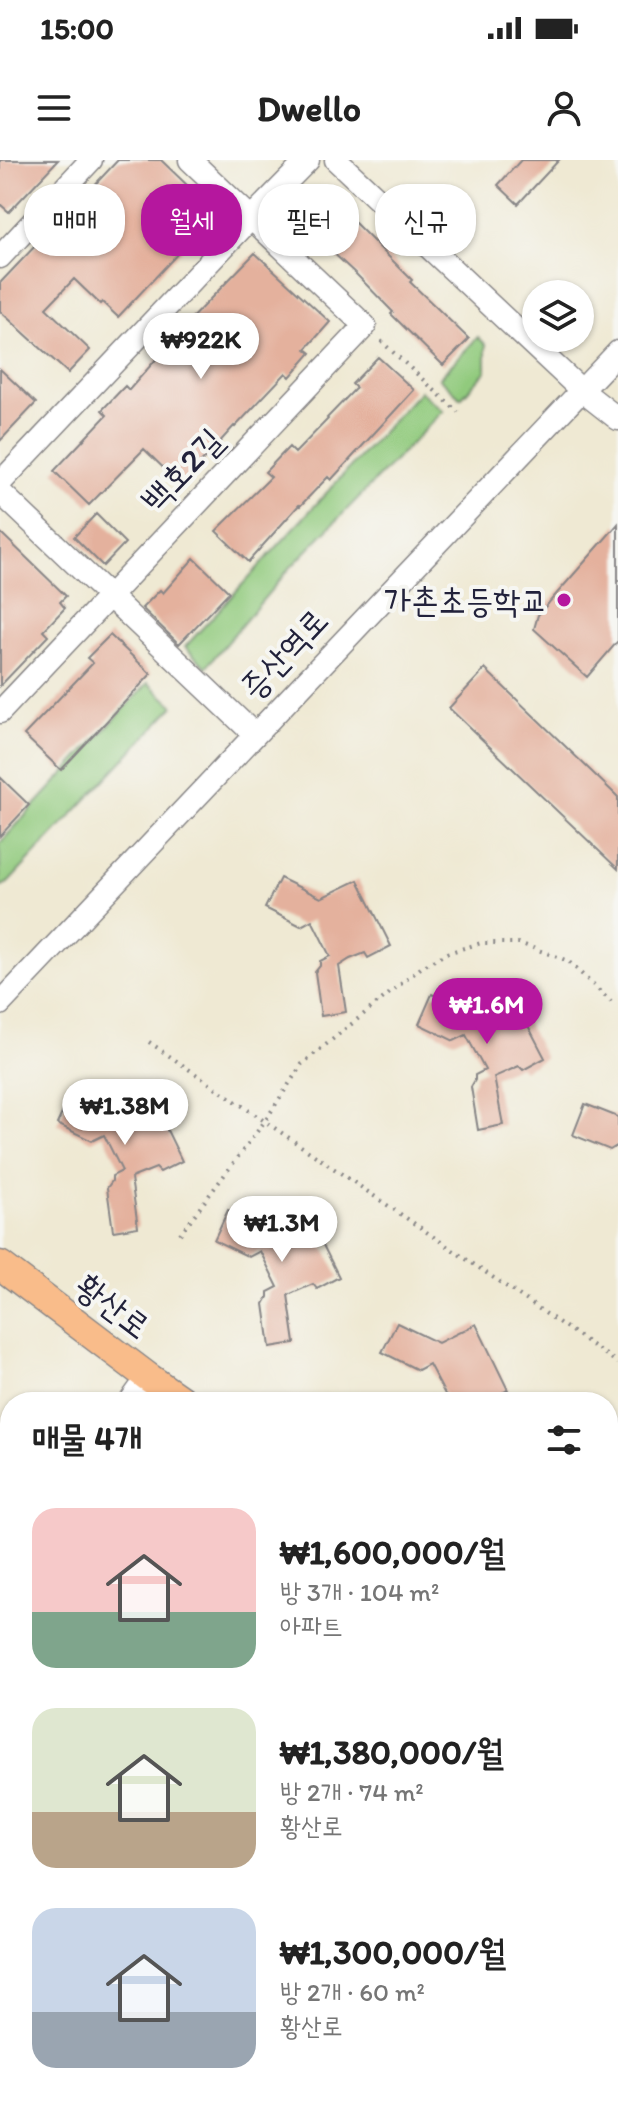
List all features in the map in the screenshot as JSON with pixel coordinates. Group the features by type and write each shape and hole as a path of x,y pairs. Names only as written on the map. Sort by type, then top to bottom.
{"main road":[{"name":"황산로","path":"0,1265 170,1392"}],"street":[{"path":"0,257 91,160"},
{"path":"190,160 365,326"},
{"path":"0,483 308,160"},
{"path":"336,160 581,390 618,419"},
{"name":"백호2길","path":"0,712 365,326"},
{"name":"증산역로","path":"0,1004 618,352"},
{"path":"0,492 255,735"},
{"path":"137,1392 148,1377"}],"path":[{"path":"365,326 458,412"},
{"path":"180,1234 265,1121 302,1064 422,967 447,953 481,943 519,943 568,961 611,1002"},
{"path":"149,1042 618,1363"}],"green space":[{"path":"478,337 486,345 486,371 461,398 439,378"},
{"path":"420,391 443,411 289,569 206,667 185,647"},
{"path":"148,683 174,706 8,883 0,887 0,843"}],"building":[{"path":"0,160 58,160 35,184 24,184 24,196 9,212 0,204"},
{"path":"118,160 161,160 186,184 141,184 141,256 175,256 118,317 74,279 46,308 90,350 68,373 0,311 0,283 26,256 125,256 125,184 95,184"},
{"path":"521,160 559,160 518,204 498,185"},
{"path":"359,227 375,243 375,256 388,256 412,280 410,282 469,339 443,365 337,256 359,256"},
{"path":"255,253 330,322 306,349 311,353 290,377 286,373 181,485 144,449 89,505 54,471 107,415 102,410 125,386 129,390 159,356 157,354"},
{"path":"378,357 414,390 331,480 328,477 299,505 248,562 216,531 271,477 265,472 289,447 295,453 328,419 356,388 352,384"},
{"path":"0,369 36,403 0,441"},
{"path":"96,514 125,543 103,566 74,537"},
{"path":"618,524 618,641 587,677 534,629 538,615"},
{"path":"0,532 66,596 60,602 65,608 43,631 48,636 0,686"},
{"path":"194,558 229,592 179,644 142,608 160,590 163,593"},
{"path":"110,635 151,674 61,770 24,735 93,663 87,658"},
{"path":"485,669 618,797 618,869 449,708"},
{"path":"0,777 29,805 0,836"},
{"path":"280,878 321,898 358,880 391,946 368,958 365,953 339,966 346,1012 321,1016 315,972 320,961 330,956 312,920 301,926 265,908"},
{"path":"511,993 545,1058 523,1070 519,1066 494,1077 503,1125 478,1130 471,1087 475,1075 485,1070 466,1035 454,1041 419,1024 432,994 473,1013"},
{"path":"71,1094 112,1114 150,1095 182,1161 160,1172 156,1168 131,1178 138,1227 113,1231 107,1188 112,1176 122,1171 104,1135 92,1141 57,1124"},
{"path":"585,1104 618,1117 618,1145 610,1150 573,1135"},
{"path":"228,1210 269,1230 306,1211 339,1277 317,1289 313,1284 288,1295 295,1343 270,1347 264,1304 268,1292 278,1287 260,1251 249,1257 214,1240"},
{"path":"397,1323 438,1343 476,1324 508,1390 444,1392 429,1364 418,1370 382,1352"}],"place":[{"name":"가촌초등학교","path":"564,600"}]}
